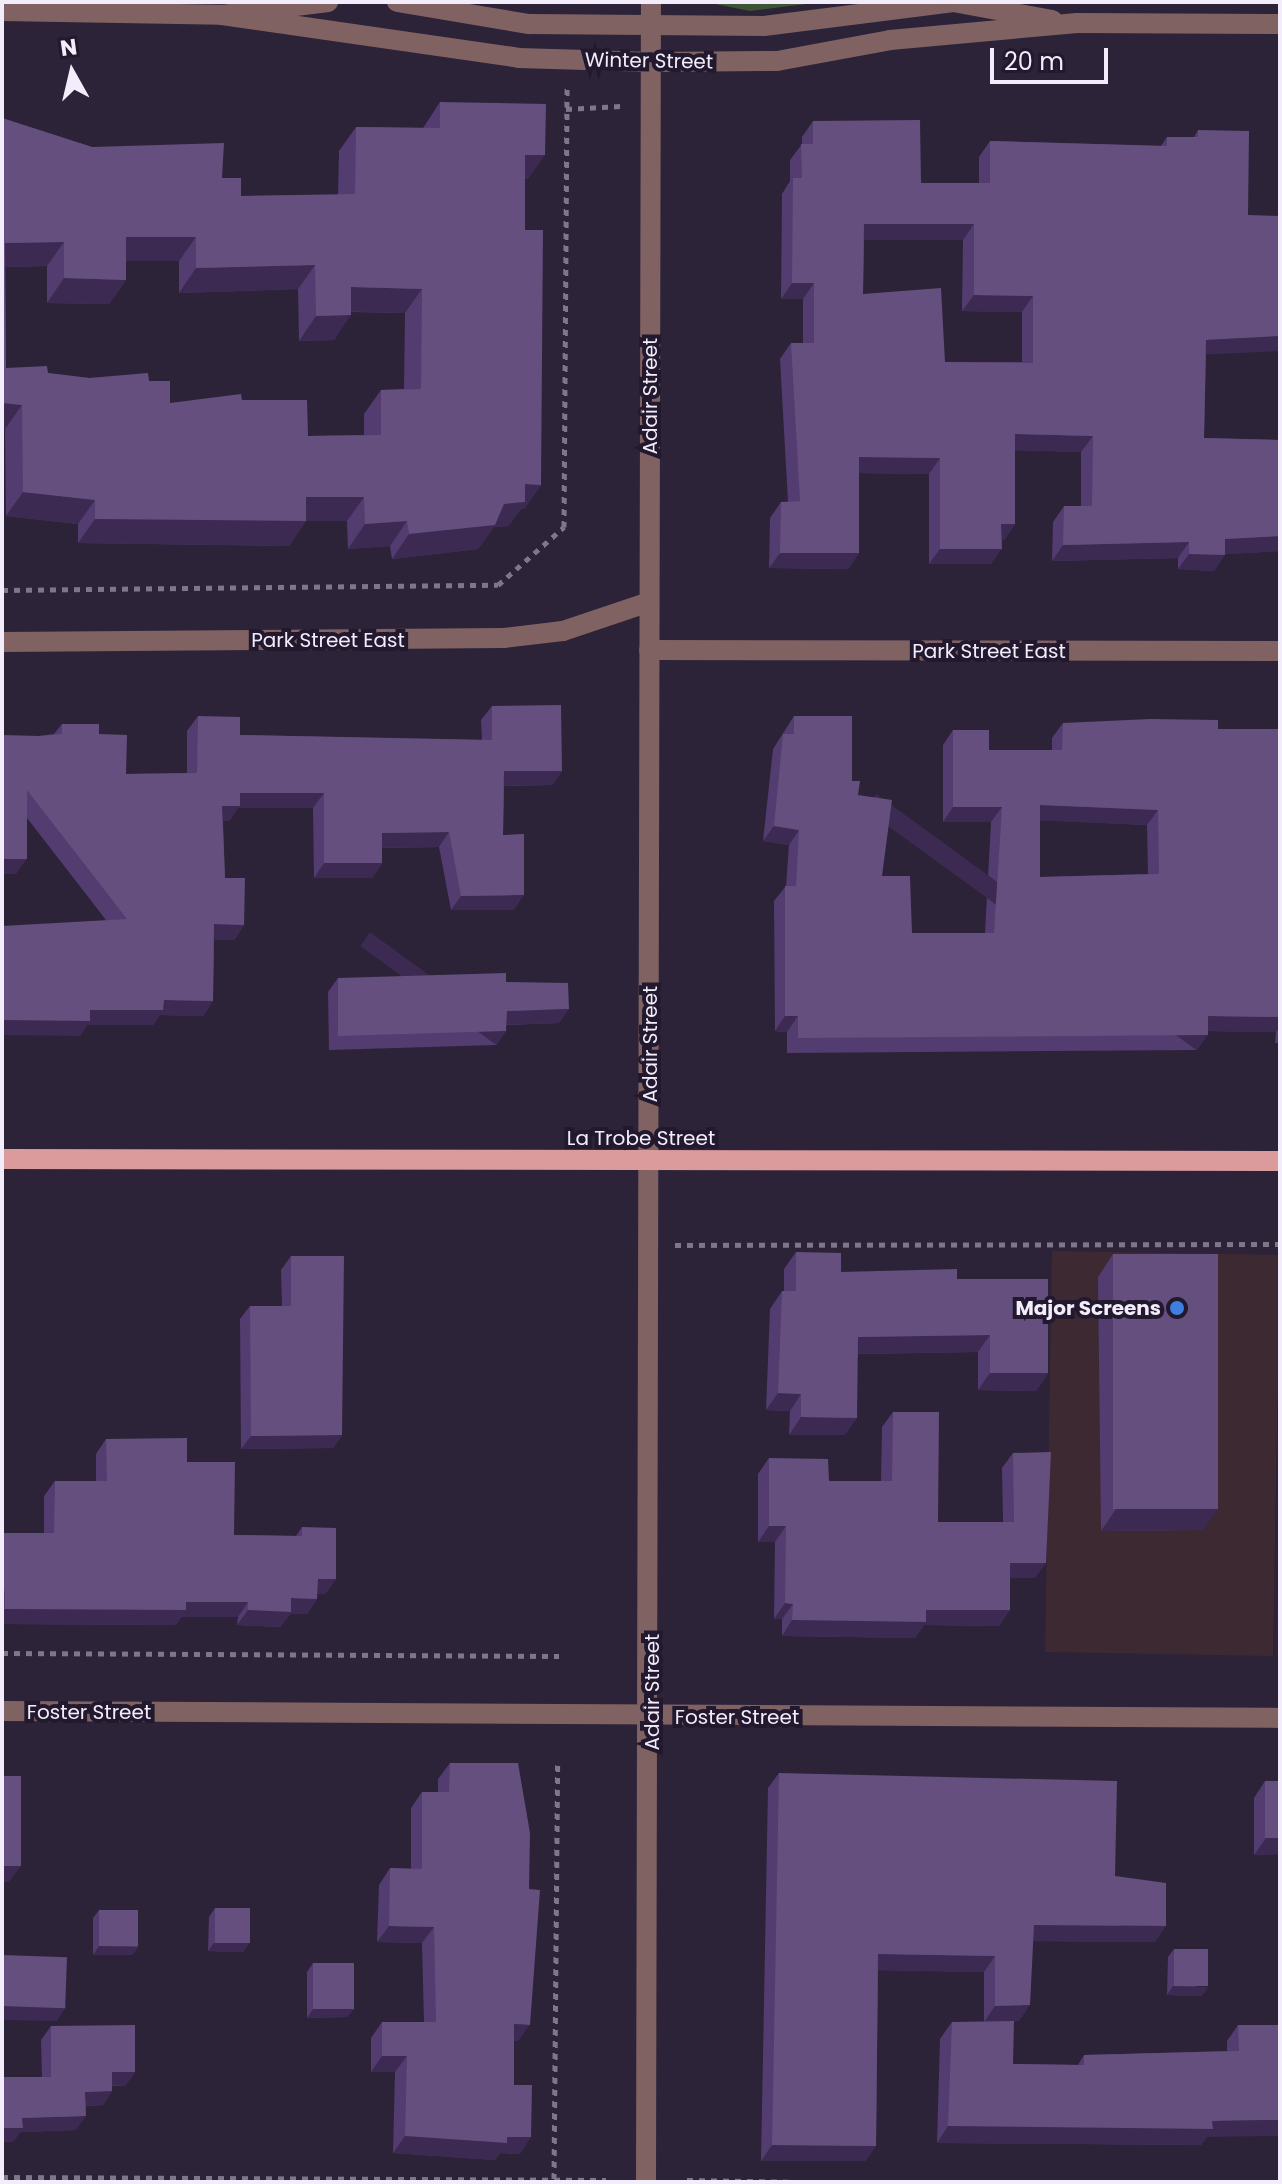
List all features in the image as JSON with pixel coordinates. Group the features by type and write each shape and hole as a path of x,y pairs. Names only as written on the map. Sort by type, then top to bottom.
{"main road":[{"name":"La Trobe Street","path":"2,1159 1280,1161"}],"street":[{"name":"Winter Street","path":"222,15 328,2"},
{"name":"Winter Street","path":"397,2 529,24 787,25 968,3 1077,23"},
{"name":"Adair Street","path":"646,2182 652,1716 651,2"},
{"name":"Winter Street","path":"2,11 222,15 566,60 651,62 793,59 882,41 1077,23 1280,24"},
{"name":"Park Street East","path":"2,642 492,639 563,631 649,602"},
{"name":"Park Street East","path":"649,650 1280,651"},
{"name":"Foster Street","path":"2,1711 1280,1718"}],"path":[{"path":"2,590 498,585 564,527 566,60"},
{"path":"650,1247 1280,1244"},
{"path":"2,1653 559,1656"},
{"path":"554,2179 558,1760"},
{"path":"2,2177 606,2180"},
{"path":"687,2180 800,2182"}],"shaded area":[{"path":"1052,1251 1280,1255 1273,1656 1045,1652"}],"green space":[{"path":"705,2 822,2 750,11"}],"building":[{"path":"440,102 546,104 545,155 525,155 525,230 543,230 541,485 525,484 525,502 504,504 495,525 409,534 407,521 365,524 364,497 306,497 306,521 95,519 95,500 23,492 22,405 2,403 2,118 92,147 224,143 222,178 241,178 241,196 355,194 356,127 440,128","holes":["126,237 196,237 196,268 315,265 316,316 351,315 351,287 422,289 421,389 381,390 381,435 308,436 307,400 242,400 241,394 170,403 170,381 149,381 148,373 89,378 48,373 47,366 6,368 5,243 64,242 64,278 126,280"]},
{"path":"920,120 921,183 990,183 990,141 1167,146 1167,137 1198,137 1198,130 1249,131 1248,215 1280,216 1280,336 1206,340 1204,438 1280,440 1280,536 1225,539 1225,555 1189,554 1189,542 1063,545 1064,506 1092,506 1093,436 1015,434 1015,524 1001,524 1002,549 940,549 940,458 859,457 859,553 780,553 781,502 800,501 791,343 814,343 814,283 792,283 793,178 802,178 801,144 813,144 813,121","holes":["864,224 974,224 974,295 1033,296 1033,363 945,362 941,288 863,294"]},
{"path":"561,705 562,771 504,771 503,835 524,834 524,895 461,896 449,832 382,833 382,863 324,863 324,793 240,793 240,806 222,806 225,878 245,878 244,925 214,924 213,1001 164,1000 163,1010 90,1010 90,1021 2,1020 2,926 127,919 27,790 27,859 2,859 2,735 62,734 62,724 99,724 99,734 127,735 126,774 197,773 198,716 240,717 240,735 492,740 492,706"},
{"path":"794,716 852,716 852,781 860,781 858,795 892,800 882,876 910,876 912,933 994,933 1002,807 953,807 953,730 989,730 989,750 1062,750 1063,723 1218,720 1218,729 1280,729 1280,1017 1208,1016 1208,1035 798,1038 798,1016 785,1016 785,886 796,886 799,830 774,826 783,734 794,734","holes":["1040,805 1158,810 1159,874 1040,877"]},
{"path":"506,973 506,982 568,983 569,1009 507,1011 506,1031 338,1036 338,978"},
{"path":"796,1252 841,1253 841,1272 957,1269 957,1279 1048,1279 1048,1373 990,1373 990,1335 858,1337 857,1418 801,1417 801,1394 778,1393 782,1291 796,1291"},
{"path":"1113,1254 1218,1254 1218,1509 1113,1509"},
{"path":"291,1256 344,1256 342,1435 251,1436 250,1306 291,1306"},
{"path":"893,1412 939,1412 938,1522 1014,1522 1013,1453 1051,1452 1046,1563 1010,1563 1010,1610 926,1610 926,1622 792,1620 793,1604 785,1603 786,1526 769,1526 769,1458 828,1459 829,1481 892,1481"},
{"path":"187,1438 187,1462 235,1462 234,1535 302,1536 302,1527 336,1528 336,1579 318,1579 317,1599 291,1598 291,1612 248,1610 248,1602 186,1602 186,1610 5,1609 2,1533 54,1533 55,1481 107,1481 106,1439"},
{"path":"450,1763 518,1763 530,1833 529,1889 540,1890 530,2025 514,2024 514,2085 532,2085 531,2137 507,2137 507,2143 405,2136 407,2056 382,2056 382,2022 436,2022 434,1927 389,1926 390,1868 422,1869 422,1792 449,1792"},
{"path":"779,1773 1117,1781 1115,1876 1166,1883 1166,1926 1034,1925 1030,2005 995,2006 995,1956 878,1954 876,2146 772,2145"},
{"path":"2,1776 21,1776 21,1866 2,1866"},
{"path":"1265,1781 1280,1781 1280,1838 1265,1838"},
{"path":"215,1908 250,1908 250,1943 215,1943"},
{"path":"99,1910 138,1910 138,1946 99,1946"},
{"path":"1174,1949 1208,1949 1208,1986 1174,1986"},
{"path":"2,1955 67,1957 65,2008 2,2006"},
{"path":"313,1963 354,1963 354,2009 313,2009"},
{"path":"1014,2021 1013,2064 1084,2065 1084,2055 1239,2051 1238,2025 1280,2025 1280,2120 1212,2121 1213,2129 948,2126 952,2022"},
{"path":"135,2025 135,2072 112,2072 112,2091 85,2092 86,2116 22,2118 23,2128 2,2128 2,2077 51,2077 51,2026"}],"place":[{"name":"Major Screens","path":"1177,1308"}]}
